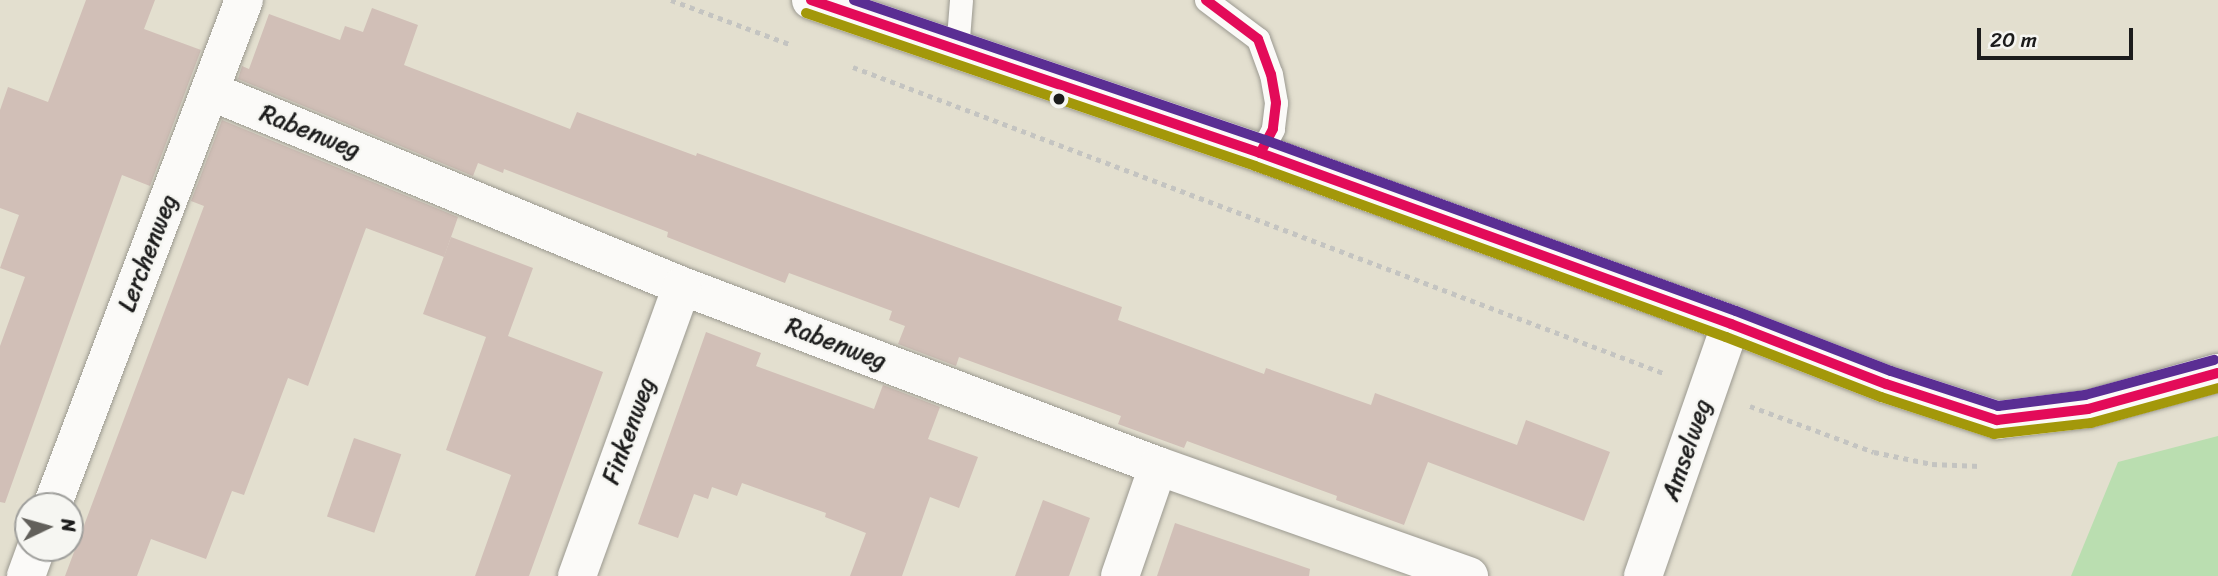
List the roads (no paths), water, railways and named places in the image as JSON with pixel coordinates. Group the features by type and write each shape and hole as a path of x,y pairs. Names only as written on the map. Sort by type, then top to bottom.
{"street":[{"name":"Lerchenweg","path":"57,492 244,0"},
{"path":"811,0 1259,153 1731,324 1886,384 1997,420 2088,409 2218,373"},
{"name":"Rabenweg","path":"210,91 682,286 1158,466 1469,576"},
{"name":"Finkenweg","path":"576,576 682,286"},
{"name":"Amselweg","path":"1643,576 1731,324"},
{"path":"1120,576 1158,466"}],"lane":[{"path":"957,51 961,0"},
{"path":"1206,0 1258,39 1271,74 1276,103 1273,129 1259,153"}]}
